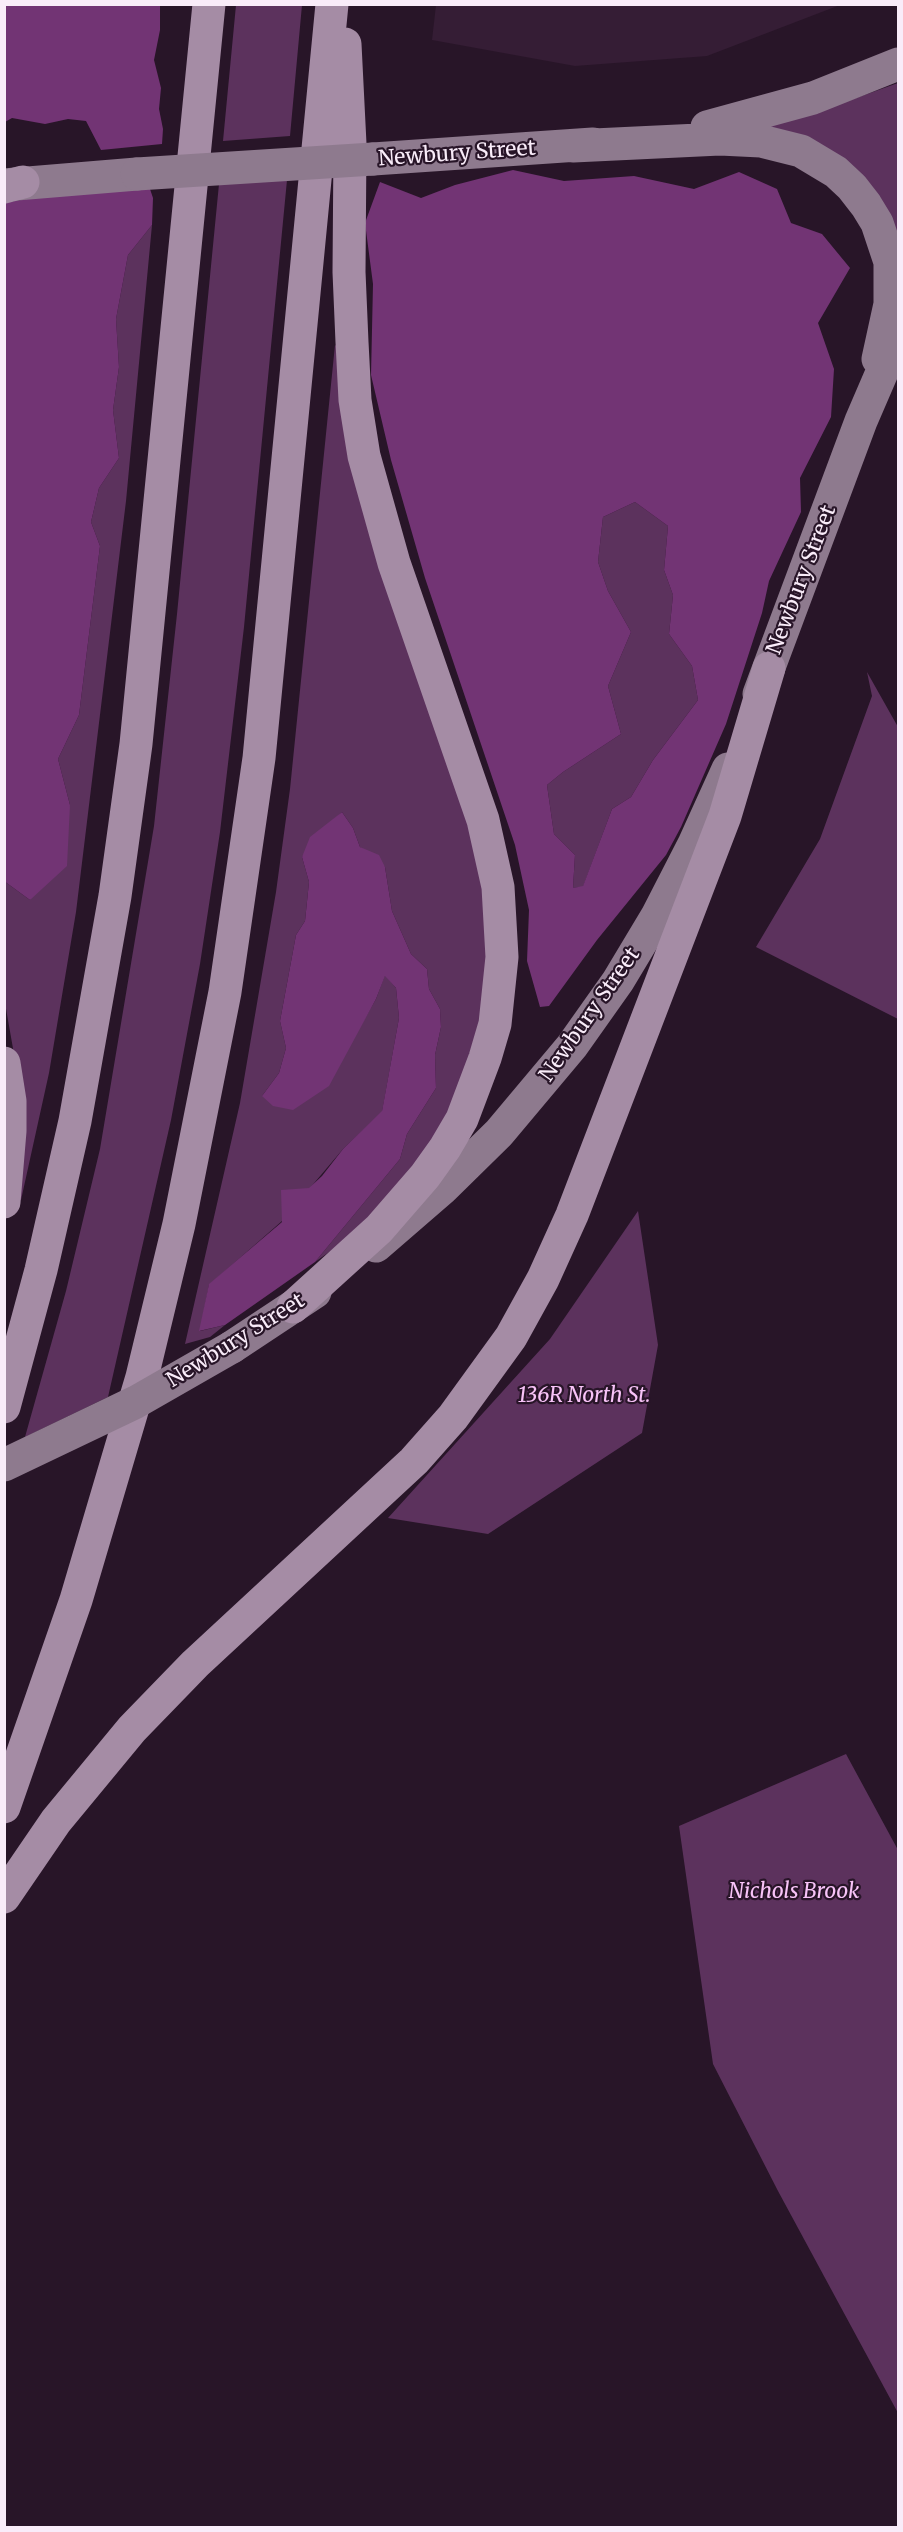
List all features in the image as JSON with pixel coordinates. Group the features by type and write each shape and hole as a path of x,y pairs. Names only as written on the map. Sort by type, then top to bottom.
{"highway":[{"path":"4,1407 40,1270 75,1121 116,896 136,744 209,4"},
{"path":"4,1807 73,1611 130,1420 176,1235 225,992 260,758 332,4"},
{"path":"293,1307 379,1229 418,1185 445,1148 462,1119 485,1058 495,1024 502,957 498,887 483,820 394,563 363,447 356,400 350,310 350,144 344,4"},
{"path":"4,1897 56,1821 132,1729 195,1664 414,1461 453,1417 511,1337 543,1279 584,1184 725,816 769,668"},
{"path":"4,1063 10,1131 4,1202"}],"main road":[{"name":"Newbury Street","path":"10,185 137,174 573,146 659,136 738,120 813,98 898,64"},
{"path":"573,146 720,139 761,141 801,151 819,160 852,187 877,223 890,262 892,283 887,323 861,421"},
{"name":"Newbury Street","path":"4,1465 136,1402 232,1347 358,1261 443,1188 505,1126 579,1038 633,956 677,879 725,775 769,668 861,421 898,335"}],"shaded area":[{"path":"5,4 160,5 160,30 154,60 161,88 159,109 163,129 162,144 101,150 86,121 68,119 45,124 12,118 5,122"},
{"path":"436,4 840,5 707,56 575,66 432,40"},
{"path":"513,170 564,181 634,176 694,189 739,172 777,189 791,223 822,234 850,268 818,323 834,369 831,417 800,478 801,512 769,581 762,613 726,724 681,827 666,855 597,940 549,1006 540,1007 527,961 529,910 515,845 425,578 391,460 371,375 373,284 365,223 380,182 421,198 455,185","holes":["635,502 668,526 664,570 673,595 669,634 692,666 698,700 653,760 631,797 612,809 583,886 573,888 575,855 554,834 547,785 621,734 608,686 631,632 608,591 598,562 603,517"]},
{"path":"150,189 153,198 152,225 128,255 116,319 119,367 113,410 119,458 99,488 91,522 100,546 79,715 58,759 70,805 67,866 30,900 4,881 4,203 48,195"},
{"path":"342,812 353,828 360,847 379,855 385,867 392,911 411,954 427,969 429,989 440,1009 441,1027 435,1055 436,1088 407,1134 400,1159 315,1262 225,1325 199,1331 209,1284 282,1222 281,1190 309,1188 322,1176 343,1149 382,1111 399,1018 396,988 385,976 376,999 329,1086 293,1110 273,1106 262,1096 279,1073 286,1048 280,1021 296,935 305,921 309,882 302,857 310,837"}],"green space":[{"path":"236,5 302,5 290,136 223,141"},
{"path":"898,83 898,244 765,127"},
{"path":"287,180 244,627 220,832 200,964 171,1120 108,1397 25,1437 66,1291 100,1149 154,826 219,184"},
{"path":"152,225 126,501 76,912 49,1073 21,1200 15,1199 18,1077 5,1003 4,881 30,900 70,805 58,759 79,715 100,546 91,522 99,488 119,458 113,410 119,367 116,319 128,255"},
{"path":"335,345 341,350 484,873 489,975 483,1015 451,1109 428,1151 352,1236 315,1262 400,1159 407,1134 436,1088 435,1055 441,1027 440,1009 429,989 427,969 411,954 392,911 385,867 360,847 353,828 342,812 302,857 309,882 305,921 296,935 280,1021 286,1048 279,1073 262,1096 360,1027 376,999 385,975 396,988 399,1018 382,1112 343,1149 282,1221 209,1285 200,1331 225,1325 210,1337 185,1344 240,1103 276,892 290,789"},
{"path":"635,502 668,526 664,570 673,595 669,634 692,666 698,700 653,760 631,797 612,809 583,887 573,888 575,855 554,834 547,785 621,734 608,686 631,632 608,591 598,562 603,517"},
{"path":"867,672 898,727 898,1019 756,947 820,839 872,696"},
{"name":"136R North St.","path":"638,1211 658,1345 642,1433 488,1534 388,1518 550,1339"},
{"name":"Nichols Brook","path":"846,1754 898,1850 898,2413 778,2191 713,2064 679,1826"}]}
